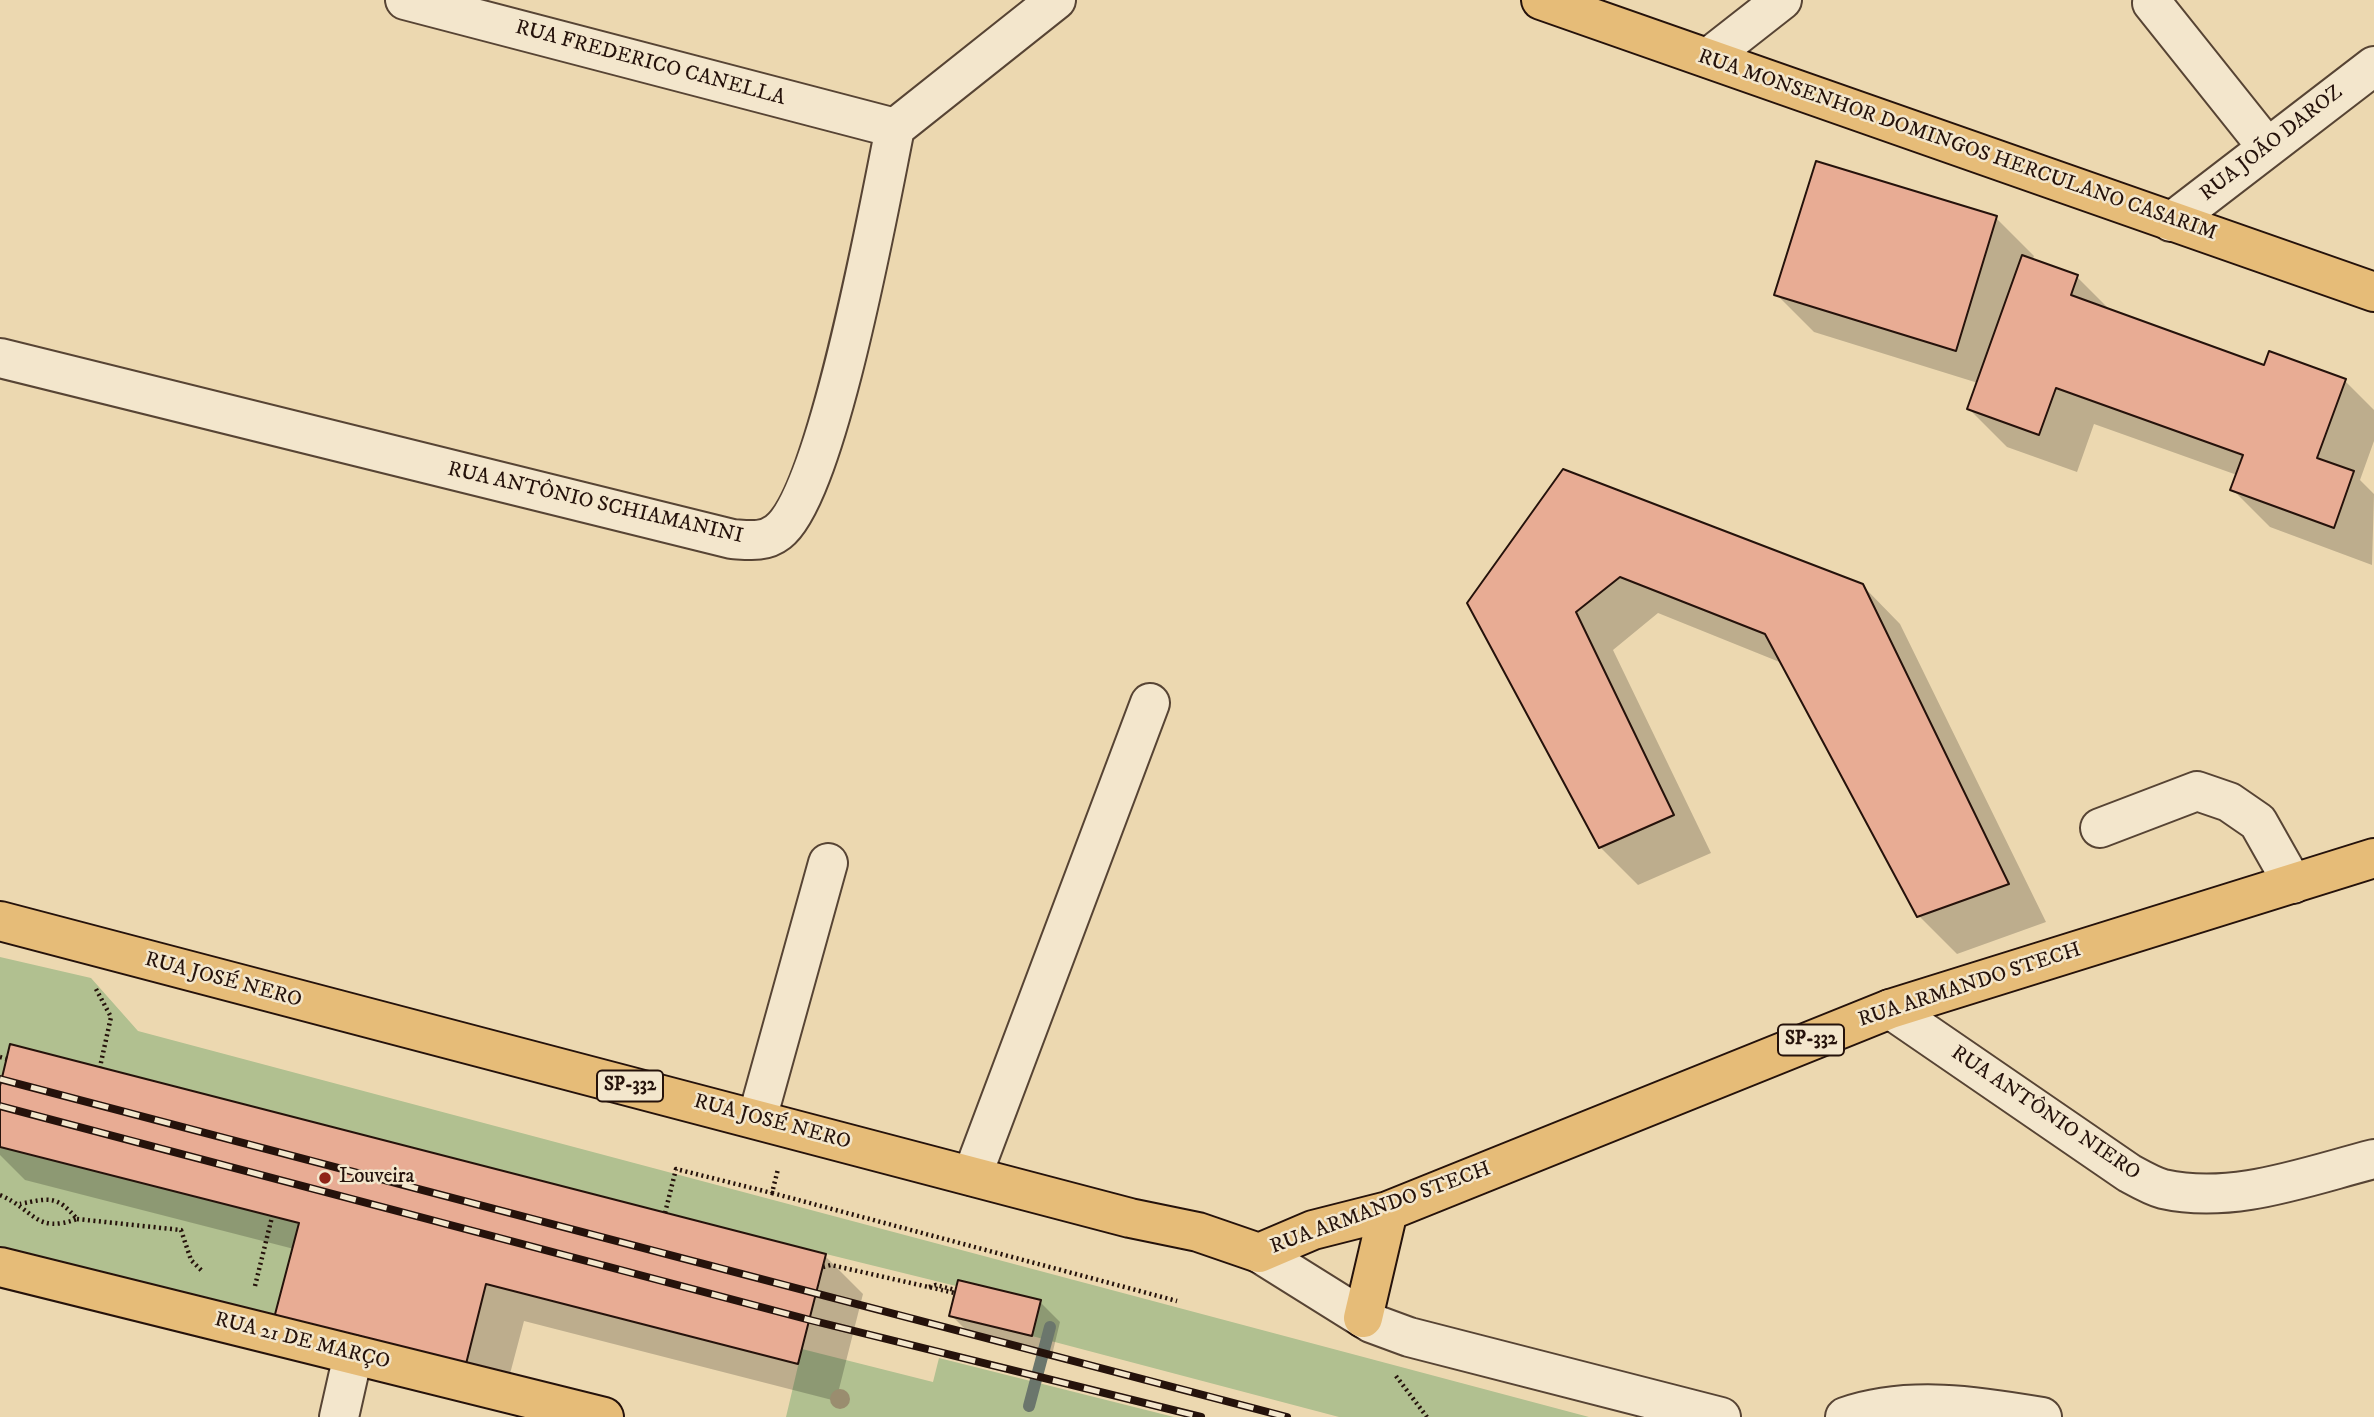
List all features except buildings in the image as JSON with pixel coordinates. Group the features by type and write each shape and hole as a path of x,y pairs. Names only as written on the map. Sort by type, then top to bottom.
{"main road":[{"name":"RUA MONSENHOR DOMINGOS HERCULANO CASARIM","path":"1541,0 2374,292"},
{"name":"RUA ARMANDO STECH","path":"1259,1253 1313,1230 1388,1211 1891,1009 2374,858"},
{"name":"RUA JOSÉ NERO","path":"0,921 1130,1218 1198,1232 1259,1253"},
{"path":"1363,1318 1388,1211"},
{"name":"RUA 21 DE MARÇO","path":"0,1267 604,1417"}],"street":[{"name":"RUA FREDERICO CANELLA","path":"405,0 895,128"},
{"path":"895,128 1056,0"},
{"path":"1708,58 1782,0"},
{"path":"2152,3 2267,147"},
{"name":"RUA JOÃO DAROZ","path":"2171,222 2374,66"},
{"name":"RUA ANTÔNIO SCHIAMANINI","path":"0,358 732,539 758,541 778,533 794,514 823,443 871,246 895,128"},
{"path":"972,1176 1150,703"},
{"path":"2100,828 2197,792 2229,802 2258,822 2293,884"},
{"path":"773,1123 828,863"},
{"name":"RUA ANTÔNIO NIERO","path":"1891,1009 2129,1174 2160,1189 2192,1194 2222,1194 2374,1159"},
{"path":"1259,1253 1363,1318 1409,1336 1721,1417"},
{"path":"339,1417 353,1355"},
{"path":"1845,1417 1873,1407 1902,1404 2010,1411 2042,1417"}],"path":[{"path":"97,948 91,978 111,1017 100,1067"},
{"path":"0,1057 7,1059"},
{"path":"772,1193 773,1123"},
{"path":"665,1213 676,1169 1177,1301"},
{"path":"0,1195 20,1203 46,1225 77,1219 181,1230 191,1260 211,1281"},
{"path":"20,1203 58,1200 77,1219"},
{"path":"246,1328 272,1217"},
{"path":"823,1267 831,1265 955,1291"}],"green space":[{"path":"0,957 91,978 138,1031 1589,1417 1339,1417 1032,1336 1041,1300 958,1280 956,1286 826,1254 0,1086"},
{"path":"0,1147 299,1223 273,1322 0,1254"},
{"path":"802,1349 933,1382 939,1358 1174,1417 786,1417"}],"waterway":[{"path":"1029,1406 1050,1327"}],"railway":[{"path":"0,1079 1287,1417"},
{"path":"0,1106 810,1320 1201,1417"}],"place":[{"name":"Louveira","path":"325,1178"}]}
